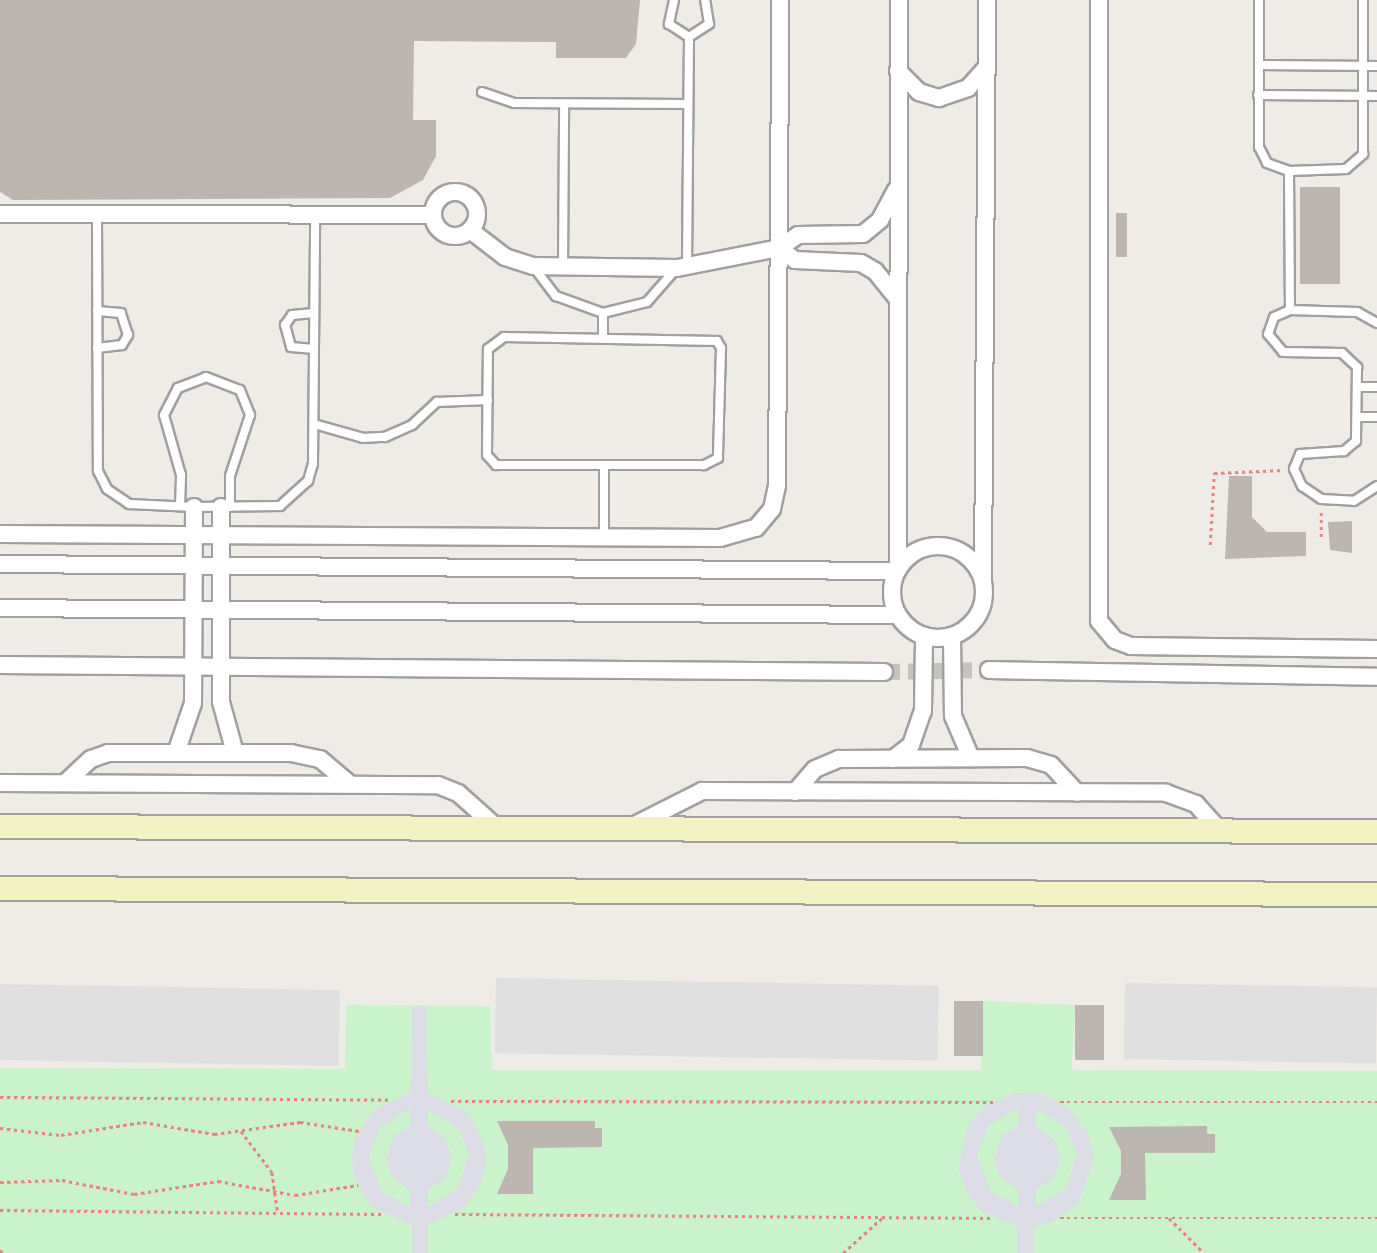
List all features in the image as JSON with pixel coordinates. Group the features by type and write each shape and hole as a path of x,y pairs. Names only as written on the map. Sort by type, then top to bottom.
{"main road":[{"path":"0,826 1377,831"},
{"path":"0,888 1377,894"}],"street":[{"path":"0,534 733,538 756,528 772,509 777,485 780,0"},
{"path":"899,0 897,569 891,593 897,615 924,636 952,636 979,614 983,579 987,0"},
{"path":"1098,0 1098,621 1115,640 1131,646 1377,649"},
{"path":"898,71 919,92 939,98 968,88 987,67"},
{"path":"432,215 447,234 470,230 499,253 533,266 682,267 779,248 793,236 837,237 870,230 897,188"},
{"path":"432,215 440,197 466,195 477,211 470,230"},
{"path":"0,214 432,215"},
{"path":"837,237 837,260"},
{"path":"779,248 795,260 837,260 875,271 897,298"},
{"path":"176,753 191,713 194,534 187,507"},
{"path":"226,507 221,534 222,715 235,753"},
{"path":"0,564 897,569 918,550 944,546 968,556 983,579"},
{"path":"0,608 221,607 897,615"},
{"path":"893,759 911,745 922,715 924,636"},
{"path":"952,636 953,716 971,758"},
{"path":"0,665 884,672"},
{"path":"989,670 1377,677"},
{"path":"191,713 222,715"},
{"path":"922,715 953,716"},
{"path":"65,783 91,759 108,753 235,753 312,756 349,784"},
{"path":"795,792 830,761 971,758 1039,760 1077,793"},
{"path":"0,783 445,786 495,827"},
{"path":"631,827 694,793 1077,793 1177,794 1196,804 1220,831"}],"lane":[{"path":"674,0 669,24 689,37"},
{"path":"689,37 709,24 705,0"},
{"path":"1259,0 1258,95 1261,153 1272,167 1289,170 1339,170 1356,164 1365,148 1363,0"},
{"path":"533,266 556,296 603,313 647,302 682,267 689,37"},
{"path":"1259,65 1377,66"},
{"path":"482,92 505,102 564,105 688,104"},
{"path":"1258,95 1377,96"},
{"path":"563,268 564,105"},
{"path":"1289,170 1290,310"},
{"path":"97,214 96,464 102,481 129,504 187,507 280,506 304,489 313,464 315,215"},
{"path":"1377,323 1357,312 1290,310 1270,322 1273,345 1289,352 1347,354 1357,367 1357,436 1349,449 1304,452 1294,470 1302,486 1321,499 1354,501 1377,486"},
{"path":"97,311 121,313 128,335 122,345 97,348"},
{"path":"314,313 292,315 285,325 291,347 314,349"},
{"path":"603,313 603,338"},
{"path":"603,338 708,338 722,348 721,450 715,461 604,466 496,465 487,455 488,349 496,339 603,338"},
{"path":"187,507 164,415 178,388 206,377 240,390 250,415 230,476 226,507"},
{"path":"1358,387 1377,387"},
{"path":"314,424 363,438 384,437 405,430 437,402 488,400"},
{"path":"1357,417 1377,417"},
{"path":"604,466 604,537"}],"path":[{"path":"1210,545 1214,473 1294,470"},
{"path":"1321,499 1321,537"},
{"path":"0,1097 388,1100"},
{"path":"451,1101 993,1102"},
{"path":"1060,1102 1377,1102"},
{"path":"0,1128 61,1135 143,1122 191,1134 241,1131 300,1122 359,1131"},
{"path":"241,1131 259,1150 278,1193 278,1213"},
{"path":"0,1182 62,1180 134,1194 218,1181 278,1193 316,1194 358,1185"},
{"path":"0,1210 382,1214"},
{"path":"455,1214 992,1218"},
{"path":"843,1253 883,1217"},
{"path":"1060,1218 1377,1218"},
{"path":"1169,1218 1204,1253"}],"green space":[{"path":"983,1001 1075,1005 1072,1070 1377,1071 1377,1253 0,1253 0,1068 345,1069 346,1005 490,1006 492,1070 981,1070"}],"shaded area":[{"path":"496,978 939,986 938,1061 495,1053"},
{"path":"1125,983 1377,987 1376,1063 1124,1059"},
{"path":"0,984 340,990 339,1066 0,1060"},
{"path":"412,1006 426,1006 428,1093 468,1113 484,1143 486,1161 480,1186 465,1207 428,1225 428,1253 412,1253 412,1225 372,1207 354,1177 354,1140 373,1110 411,1092","holes":["410,1109 411,1126 394,1136 386,1159 392,1177 411,1191 409,1207 382,1192 369,1156 380,1127","428,1109 459,1129 469,1154 458,1189 428,1207 428,1190 445,1179 452,1157 446,1139 428,1126"]},
{"path":"1015,1093 1042,1094 1068,1108 1088,1133 1094,1159 1078,1204 1055,1221 1034,1227 1034,1253 1017,1253 1017,1227 982,1212 970,1198 958,1169 969,1123 986,1105","holes":["1018,1109 1019,1126 1002,1136 994,1159 1000,1177 1019,1190 1018,1206 991,1192 977,1156 988,1126","1037,1109 1067,1128 1077,1154 1066,1189 1036,1206 1036,1190 1053,1179 1061,1157 1054,1139 1036,1126"]}],"building":[{"path":"0,0 640,0 636,44 626,58 556,58 556,42 414,41 413,120 436,120 436,156 423,180 390,198 13,200 0,192"},
{"path":"1300,187 1340,187 1340,284 1300,284"},
{"path":"1116,213 1127,213 1127,257 1116,257"},
{"path":"1229,476 1252,476 1252,517 1267,532 1306,532 1306,556 1225,559"},
{"path":"1352,521 1352,553 1330,550 1328,522"},
{"path":"954,1001 983,1001 983,1056 954,1056"},
{"path":"1075,1005 1104,1005 1104,1060 1075,1060"},
{"path":"497,1121 595,1121 595,1128 602,1128 602,1147 533,1148 533,1194 497,1194 508,1169 508,1145"},
{"path":"1207,1126 1207,1134 1215,1134 1215,1153 1145,1153 1146,1200 1109,1200 1121,1174 1121,1151 1109,1127"}],"tunnel":[{"path":"884,672 989,670"}]}
